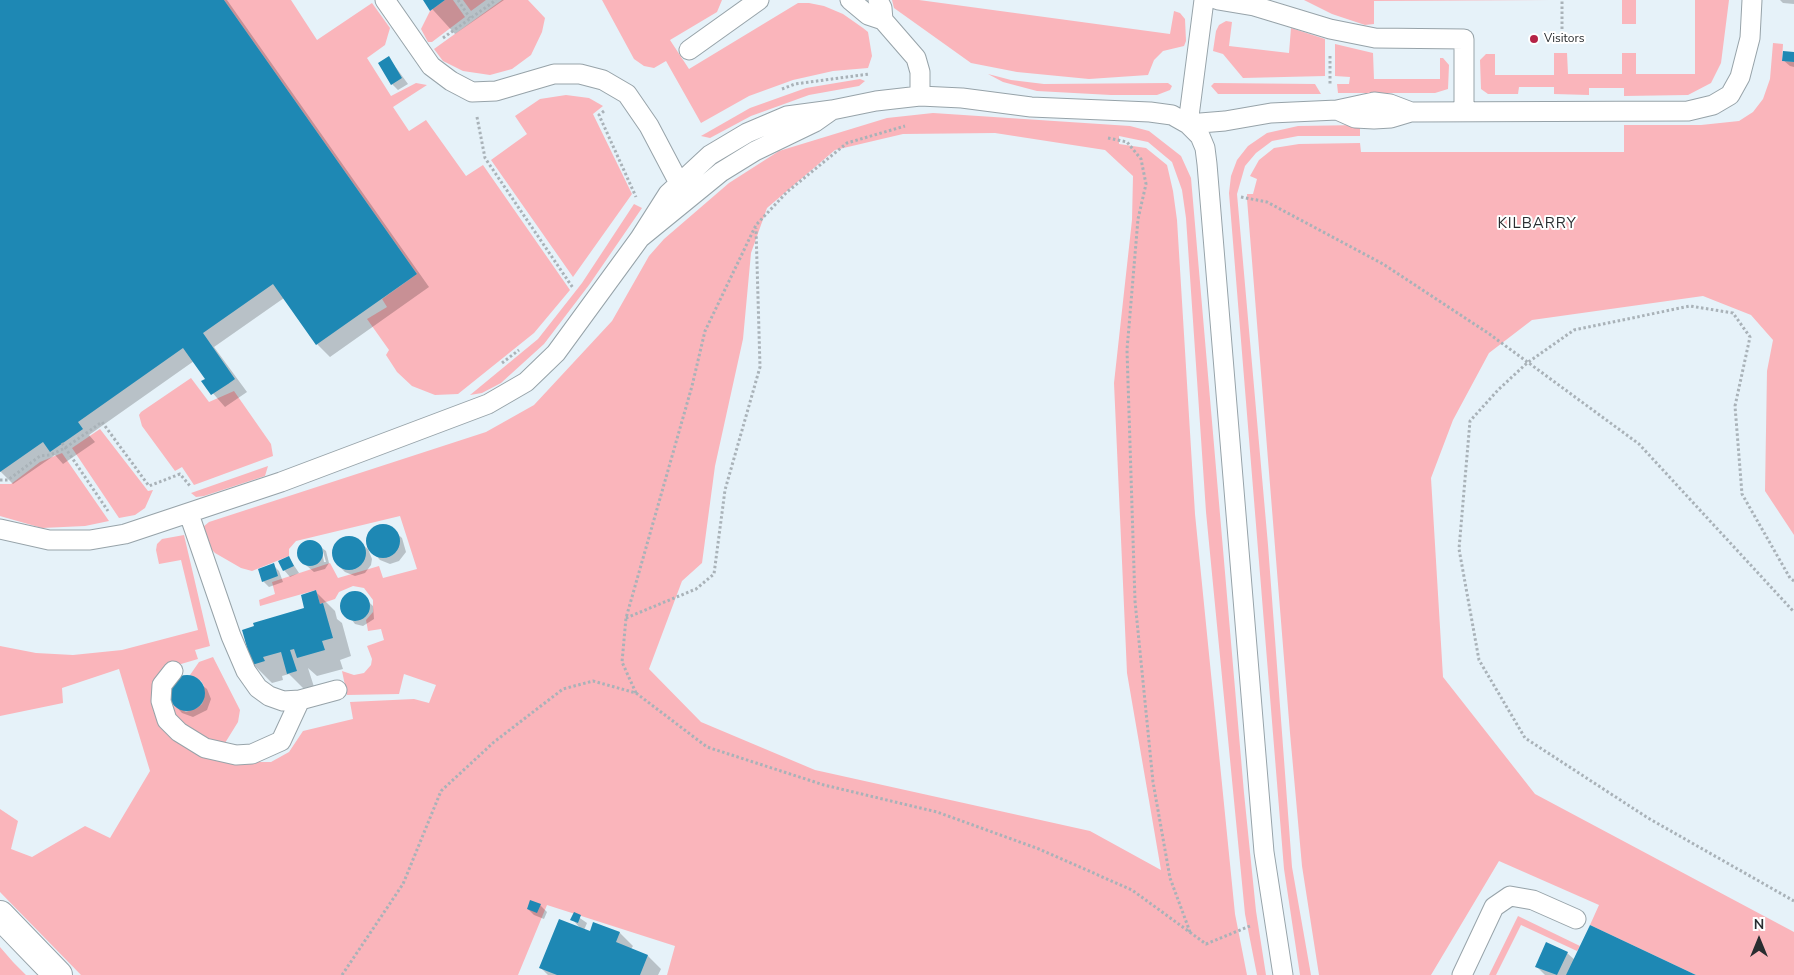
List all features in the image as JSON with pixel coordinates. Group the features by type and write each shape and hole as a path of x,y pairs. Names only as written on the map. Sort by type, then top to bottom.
{"street":[{"path":"0,916 58,975"}],"lane":[{"path":"385,0 431,66 450,81 472,92 496,91 554,74 580,74 603,80 627,94 649,126 679,183"},
{"path":"689,50 760,0"},
{"path":"850,0 868,15 883,20 916,58 920,72 920,96"},
{"path":"878,0 882,8 883,20"},
{"path":"1188,124 1204,0"},
{"path":"1218,0 1254,6 1330,29 1375,38 1464,39 1464,112"},
{"path":"1188,124 1225,121 1270,113 1334,110 1356,118 1374,119 1391,118 1412,112 1688,111 1713,105 1730,95 1740,77 1750,38 1752,0"},
{"path":"0,529 49,540 90,540 125,534 189,514 434,426 488,404 526,382 556,353 640,238 654,212 679,183 710,155 747,133 787,116 832,110 876,101 920,96 962,98 1031,107 1150,112 1172,115 1188,124 1200,136 1205,148 1264,852 1282,975"},
{"path":"640,238 721,172 755,151 815,122 832,110"},
{"path":"189,514 230,636 246,671 258,688 269,696 283,701 300,700 337,690"},
{"path":"173,671 162,685 161,701 167,720 180,732 205,748 236,755 252,754 281,741 300,700"},
{"path":"1462,975 1494,907 1510,896 1533,900 1576,919"}],"path":[{"path":"458,0 470,18"},
{"path":"422,53 496,0"},
{"path":"1562,0 1562,39"},
{"path":"1330,29 1334,110"},
{"path":"777,91 796,84 872,74"},
{"path":"472,92 485,158 574,289"},
{"path":"627,94 599,115 636,196 631,204"},
{"path":"636,693 622,662 626,618 690,395 705,331 756,225 787,192 847,143 912,124"},
{"path":"1098,136 1127,142 1141,159 1146,184 1138,219 1127,350 1134,601 1153,782 1170,878 1190,932"},
{"path":"1241,197 1267,202 1383,264 1488,333 1639,444 1794,612"},
{"path":"626,618 696,589 714,574 726,490 760,367 756,225"},
{"path":"568,295 579,281"},
{"path":"1794,580 1790,578 1742,494 1735,406 1750,337 1733,313 1690,306 1574,330 1527,363 1498,390 1470,421 1459,549 1479,660 1525,738 1648,818 1794,900"},
{"path":"496,369 522,347"},
{"path":"0,480 8,480 40,456 50,455 65,448 102,422 148,486 180,474 192,489"},
{"path":"62,443 125,534"},
{"path":"342,975 403,884 441,791 494,742 563,689 593,681 636,693 707,747 824,785 937,812 1039,849 1132,890 1206,944 1272,916"}],"shaded area":[{"path":"224,0 291,0 317,40 372,3 390,28 385,45 367,58 391,96 416,83 427,85 393,107 409,131 426,120 466,176 483,165 570,290 534,333 458,394 435,395 412,386 397,372 386,355 389,350 367,319 387,307 382,299 417,274"},
{"path":"445,0 453,0 465,17 432,42 428,42 421,29 430,11"},
{"path":"463,0 486,0 471,11"},
{"path":"502,0 528,0 545,18 542,32 531,55 512,69 490,75 463,71 443,61 434,49"},
{"path":"602,0 722,0 717,12 670,40 689,69 798,3 824,6 843,14 863,28 868,32 872,56 868,68 833,71 793,80 749,96 701,123 666,61 654,68 644,66 634,59"},
{"path":"892,0 919,0 1170,34 1174,11 1180,13 1185,19 1186,41 1184,46 1163,51 1154,60 1148,75 1089,79 1017,72 971,63 894,8"},
{"path":"1304,0 1550,0 1374,1 1374,24 1365,25 1332,14"},
{"path":"1622,0 1636,0 1636,24 1622,24"},
{"path":"1695,0 1729,0 1721,63 1711,83 1688,95 1624,96 1624,88 1589,88 1589,95 1554,94 1554,87 1519,87 1518,94 1488,94 1481,89 1480,60 1486,54 1495,54 1495,75 1554,75 1554,53 1567,53 1568,74 1622,74 1622,53 1636,53 1636,74 1695,74"},
{"path":"1226,21 1232,22 1229,46 1289,53 1291,28 1325,39 1325,76 1243,78 1223,54 1213,51 1216,31 1219,25"},
{"path":"1773,43 1783,44 1782,61 1794,62 1794,535 1765,491 1767,371 1773,340 1751,315 1703,296 1532,320 1489,353 1453,420 1431,478 1443,677 1535,794 1794,932 1794,975 1696,975 1590,925 1599,905 1499,861 1431,975 1319,975 1302,866 1290,733 1247,199 1247,194 1253,194 1257,179 1250,176 1259,160 1274,148 1299,144 1360,143 1361,152 1624,152 1624,125 1701,125 1739,121 1753,112 1763,99 1770,79"},
{"path":"1335,44 1373,53 1374,79 1440,79 1440,58 1443,58 1449,65 1448,89 1435,93 1338,93 1337,84 1349,84 1350,77 1335,76"},
{"path":"988,74 1011,80 1044,84 1168,83 1172,86 1170,90 1157,95 1111,95 1037,91 1003,82"},
{"path":"860,79 865,81 859,86 809,95 751,116 710,138 701,136 750,108 806,88"},
{"path":"1214,83 1315,84 1321,94 1218,94 1211,86"},
{"path":"566,95 589,98 603,106 593,114 632,194 573,277 491,160 527,134 515,116 540,99"},
{"path":"933,113 1130,126 1149,131 1181,156 1191,178 1244,793 1256,911 1266,975 1257,975 1245,914 1206,512 1186,218 1182,190 1172,162 1148,142 1119,136 1119,144 1146,148 1167,165 1173,191 1177,220 1195,514 1235,914 1247,975 667,975 675,946 547,905 518,975 81,975 0,892 0,809 18,821 11,849 32,857 85,826 110,838 150,771 119,669 62,688 63,703 0,716 0,646 36,653 73,655 122,650 198,630 181,560 159,564 156,550 157,544 162,539 184,535 210,646 195,650 198,659 164,669 154,680 152,699 161,724 235,762 271,762 289,752 303,731 353,719 350,702 414,699 429,703 436,685 404,674 399,694 347,695 342,671 354,675 364,673 371,665 372,659 367,646 384,640 381,629 368,631 366,620 373,612 373,600 364,588 353,586 339,592 335,599 320,604 316,590 260,606 259,600 275,594 272,582 330,563 338,578 379,566 383,578 417,569 400,516 296,541 289,549 289,556 252,571 241,568 215,553 207,545 203,527 209,522 486,432 534,405 612,321 649,256 664,239 729,183 779,151 887,118","holes":["995,133 1105,150 1133,176 1132,220 1114,383 1127,673 1161,870 1090,831 815,770 701,722 649,669 682,581 702,563 715,466 743,339 751,253 767,208 835,150 903,134"]},
{"path":"1360,125 1360,136 1298,136 1272,141 1256,153 1245,166 1237,194 1268,545 1292,867 1311,975 1300,975 1284,869 1229,193 1231,176 1237,160 1248,146 1267,133 1298,126"},
{"path":"634,204 642,208 589,285 544,344 501,383 482,393 470,395 538,339 582,283"},
{"path":"191,378 209,402 234,391 271,444 273,456 194,485 182,467 175,471 142,426 139,415"},
{"path":"100,429 148,491 153,490 145,508 135,515 119,518 72,448"},
{"path":"62,453 109,521 85,526 42,528 0,516 0,484 11,484 40,462"},
{"path":"268,466 265,476 204,496 196,497 191,493"},
{"path":"213,657 240,710 238,722 225,743 213,742 189,731 174,713 171,703 186,712 202,704 204,686 201,681 190,675 199,662"},
{"path":"1518,916 1580,946 1577,951 1521,925 1496,975 1489,975"},
{"path":"0,947 13,962 26,975 0,975"}],"building":[{"path":"0,0 224,0 417,274 316,345 273,284 203,333 235,379 228,384 211,395 201,381 205,379 183,348 78,422 83,429 50,452 43,442 0,472"},
{"path":"423,0 445,0 430,11"},
{"path":"1783,51 1794,52 1794,62 1782,61"},
{"path":"389,56 402,78 391,85 378,63"},
{"path":"383,524 395,529 400,541 395,553 383,558 371,553 366,541 371,529"},
{"path":"349,536 356,537 361,541 365,546 365,560 361,565 356,569 349,570 342,569 337,565 333,560 332,553 333,546 337,541 342,537"},
{"path":"310,540 319,544 323,553 319,562 310,566 301,562 297,553 301,544"},
{"path":"289,556 294,566 283,571 278,561"},
{"path":"274,563 278,576 262,582 258,569"},
{"path":"316,590 320,604 323,603 333,638 322,641 325,650 297,658 294,649 290,650 297,671 287,674 281,652 263,657 265,661 252,665 242,630 254,626 253,623 304,608 301,595"},
{"path":"355,591 361,592 369,600 369,612 361,620 355,621 349,620 341,612 340,606 341,600 349,592"},
{"path":"187,675 194,676 200,680 204,686 204,700 200,706 194,710 187,711 180,710 174,706 170,700 169,693 170,686 174,680 180,676"},
{"path":"530,900 541,904 537,913 527,909"},
{"path":"574,912 581,915 578,923 570,920"},
{"path":"559,919 590,931 593,922 620,932 616,942 648,955 640,975 557,975 539,968"},
{"path":"1590,925 1696,975 1566,975"},
{"path":"1546,942 1568,952 1557,975 1535,967"}],"place":[{"name":"Visitors","path":"1534,39"}],"district":[{"name":"KILBARRY","path":"1537,224"}]}
